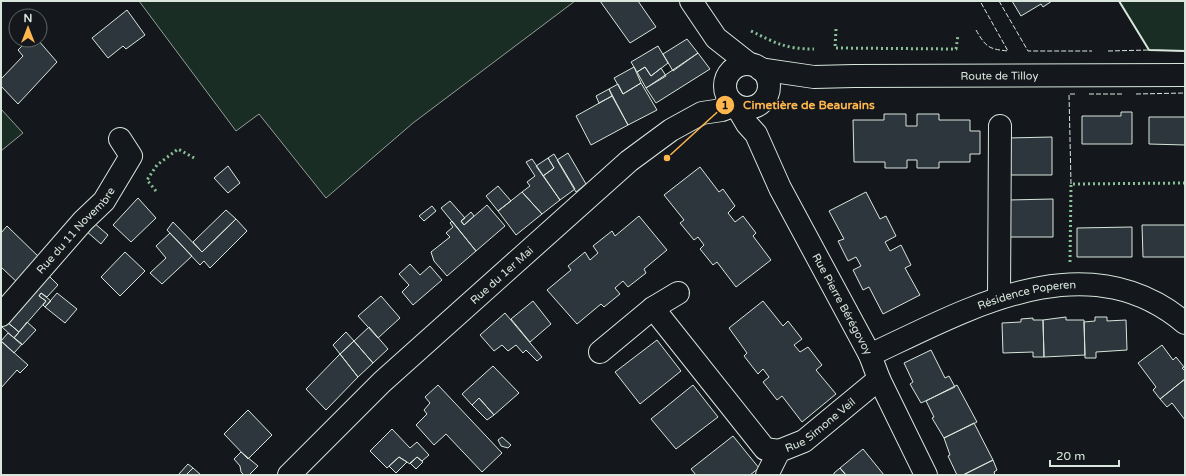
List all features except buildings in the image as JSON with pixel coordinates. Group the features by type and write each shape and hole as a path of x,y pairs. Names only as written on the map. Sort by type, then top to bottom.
{"street":[{"path":"691,1 716,38 767,77 769,86 756,134"},
{"path":"716,38 726,80 725,91 730,101 736,106 746,108 755,107 765,99"},
{"path":"726,80 735,68 755,67"},
{"name":"Route de Tilloy","path":"755,67 814,77 1185,75"},
{"name":"Route de Tilloy","path":"765,99 782,88 814,77"},
{"name":"Rue Pierre Bérégovoy","path":"736,106 747,124 756,134 780,188 870,355 879,379 926,475"},
{"name":"Rue du 1er Mai","path":"289,475 382,382 629,161 671,130 702,113 736,106"},
{"path":"999,297 1000,126"},
{"name":"Rue du 11 Novembre","path":"1,315 83,221 104,201 131,156 120,139"},
{"name":"Résidence Poperen","path":"870,355 999,297 1038,287 1104,284 1147,298 1176,315 1185,323"},
{"path":"600,352 653,308 678,293"},
{"path":"653,308 765,449 779,451"},
{"name":"Rue Simone Veil","path":"767,475 779,451 804,441 879,379"}],"green space":[{"path":"139,1 575,1 413,123 326,198 259,114 236,131"},
{"path":"1119,1 1185,1 1185,51 1149,50"},
{"path":"1,109 23,133 1,151"}],"hedge":[{"path":"836,29 835,48 956,49 958,35"},
{"path":"751,31 781,44 795,48 814,49"},
{"path":"156,191 147,180 157,165 178,149 196,159"},
{"path":"1070,262 1071,184 1185,183"}],"fence":[{"path":"976,30 988,46 1008,51 980,1"},
{"path":"999,1 1028,51 1092,51"},
{"path":"1108,51 1149,50"},
{"path":"1136,94 1185,93"},
{"path":"1071,184 1069,94 1077,94"},
{"path":"1089,94 1124,94"}],"wall":[{"path":"1119,1 1149,50 1185,51"}],"place":[{"name":"Cimetière de Beaurains","path":"667,158"}]}
